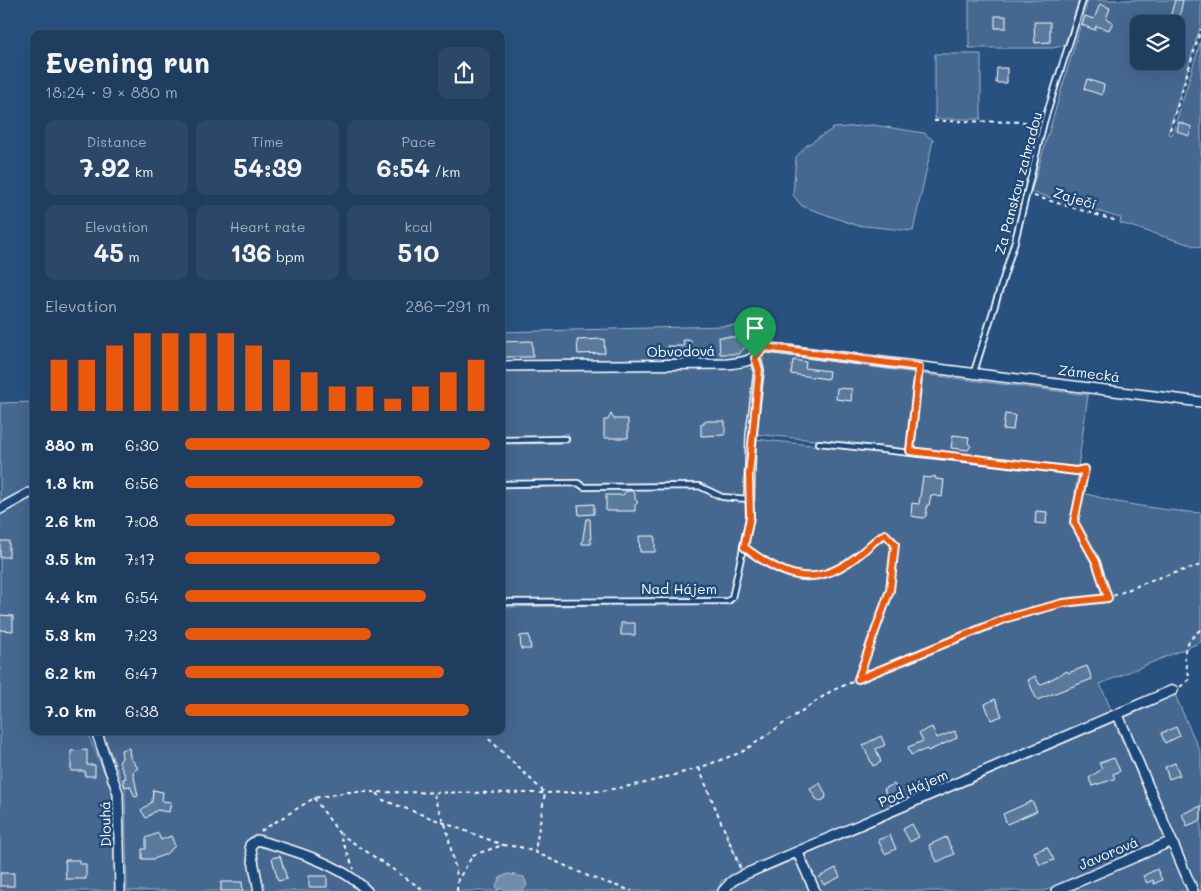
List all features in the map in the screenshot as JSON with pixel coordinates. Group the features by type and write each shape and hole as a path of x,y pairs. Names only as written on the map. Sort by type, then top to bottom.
{"street":[{"name":"Obvodová","path":"505,366 726,364 745,362 755,358 764,347 919,367 974,372"},
{"name":"Nad Hájem","path":"749,499 751,434 759,370 755,358"},
{"name":"Zámecká","path":"974,372 1201,402"},
{"path":"0,509 30,493"},
{"name":"Pod Hájem","path":"724,891 732,881 743,875 1174,690"},
{"path":"1118,715 1193,891"},
{"name":"Dlouhá","path":"97,735 118,793 120,891"},
{"path":"259,891 250,845 258,840 297,851 362,887"},
{"name":"Javorová","path":"1056,891 1172,841"},
{"path":"798,853 814,891"}],"lane":[{"name":"Za Panskou zahradou","path":"974,372 1016,241 1044,122 1083,0"},
{"path":"910,451 919,367"},
{"path":"505,440 566,440"},
{"path":"819,443 910,451 1076,471"},
{"path":"505,484 578,483 584,487 700,486 722,497 749,499"},
{"name":"Nad Hájem","path":"505,602 728,601 732,598 744,547 750,517 749,499"}],"path":[{"path":"1170,130 1201,29"},
{"path":"934,121 1044,122"},
{"name":"Zaječí","path":"1027,194 1117,221"},
{"path":"1076,471 1085,469 1074,522 1096,562 1108,598"},
{"path":"744,547 759,558 792,576 828,575 861,554 875,539 885,534 895,544 890,590 858,679"},
{"path":"258,840 261,830 314,798 348,792 434,794 545,793 610,789 646,783 699,768 742,752 831,691 1007,618 1063,603 1108,598 1154,579 1201,565"},
{"path":"1174,690 1190,679 1184,657 1187,642 1201,629"},
{"path":"488,735 489,739 545,793"},
{"path":"699,768 743,875"},
{"path":"377,792 383,800 503,845 535,852 590,877 632,891"},
{"path":"535,852 545,793"},
{"path":"434,794 445,824 458,880 457,891"},
{"path":"314,798 339,833 362,887"},
{"path":"339,833 425,891"},
{"path":"458,880 473,855 503,845"}],"shaded area":[{"path":"969,0 1079,0 1065,45 1053,48 969,48"},
{"path":"1088,0 1201,0 1201,24 1168,134 1172,135 1201,40 1201,248 1120,223 1121,218 1031,192"},
{"path":"935,54 981,54 981,119 935,119"},
{"path":"873,125 924,133 933,140 913,231 855,225 802,206 793,195 796,157 807,145 834,128"},
{"path":"759,325 759,345 741,359 505,363 505,332"},
{"path":"764,352 915,373 907,449 754,434"},
{"path":"747,366 756,375 747,478 747,518 730,598 505,599 505,488 574,486 573,480 505,481 505,444 569,443 568,433 552,438 505,438 505,370"},
{"path":"922,374 1088,395 1078,468 914,450"},
{"path":"30,402 30,487 0,502 0,403"},
{"path":"754,439 1078,473 1075,493 1138,506 1201,513 1201,642 1100,684 1112,712 743,871 726,832 741,872 721,881 719,891 522,891 527,885 517,875 508,874 500,878 497,889 499,891 370,891 359,886 360,891 127,891 125,789 104,735 505,735 505,607 732,603 753,518 750,485"},
{"path":"30,499 30,735 89,735 113,792 115,891 0,891 0,515"},
{"path":"1175,695 1201,754 1201,891 1198,891 1124,718"},
{"path":"1114,722 1166,839 1044,891 816,891 801,856"},
{"path":"1169,847 1188,891 1068,891"},
{"path":"793,860 800,863 811,891 727,891 730,886"},
{"path":"508,874 524,877 527,885 522,891 497,889 496,885 500,878"}],"building":[{"path":"1175,0 1183,0 1180,15 1171,15"},
{"path":"1100,4 1110,8 1106,19 1113,22 1109,30 1096,26 1095,30 1082,25 1085,16 1094,19"},
{"path":"995,16 1006,16 1006,28 995,28"},
{"path":"1034,22 1050,22 1050,42 1035,43"},
{"path":"997,68 1007,68 1007,83 996,83"},
{"path":"1087,79 1104,85 1102,95 1084,89"},
{"path":"1179,122 1192,127 1189,136 1177,131"},
{"path":"719,337 742,337 749,344 738,354 720,354"},
{"path":"604,339 605,353 578,354 577,340"},
{"path":"683,340 691,340 692,356 667,356 667,346 684,346"},
{"path":"532,341 533,357 505,357 505,342"},
{"path":"793,360 806,362 805,368 829,371 828,379 791,374"},
{"path":"837,388 852,389 851,401 836,399"},
{"path":"611,414 614,419 628,419 628,438 604,438 604,420 608,420"},
{"path":"1005,414 1015,415 1013,430 1003,429"},
{"path":"704,421 725,421 725,435 701,436 701,424 704,424"},
{"path":"953,435 969,437 968,443 971,446 968,450 951,448"},
{"path":"935,476 936,479 944,480 942,497 931,495 929,505 927,505 926,516 923,518 911,516 912,503 919,504 923,477 930,478"},
{"path":"626,491 632,491 635,494 635,499 638,502 635,505 635,511 606,511 606,495 623,495"},
{"path":"594,504 594,514 579,515 578,505"},
{"path":"1036,511 1047,512 1046,524 1035,523"},
{"path":"586,519 590,519 591,544 582,544"},
{"path":"639,536 655,536 655,552 640,552"},
{"path":"0,541 9,541 9,557 0,557"},
{"path":"0,615 13,616 13,631 0,630"},
{"path":"621,623 635,623 635,635 621,635"},
{"path":"529,635 531,649 521,649 520,636"},
{"path":"1087,666 1092,679 1037,700 1028,680 1035,676 1040,685 1067,671 1068,673"},
{"path":"995,699 1002,716 991,720 985,704"},
{"path":"932,727 937,738 955,731 957,738 928,751 927,749 911,755 908,747 923,741 919,733"},
{"path":"1176,727 1180,736 1165,743 1161,733"},
{"path":"881,736 885,745 876,749 881,762 873,766 863,745"},
{"path":"129,748 130,757 138,768 133,772 138,796 135,797 130,786 125,787 123,779 126,778 119,762 122,758 121,750"},
{"path":"87,750 87,765 95,765 95,776 85,776 85,771 71,771 71,751"},
{"path":"1114,758 1120,771 1113,774 1115,779 1092,786 1089,778 1102,769 1099,763"},
{"path":"1175,763 1180,775 1169,779 1165,767"},
{"path":"820,783 826,795 825,799 820,801 816,799 810,789"},
{"path":"894,784 902,800 891,805 884,789"},
{"path":"153,790 163,792 162,801 171,802 169,812 157,810 146,818 141,810 152,802"},
{"path":"1032,801 1037,811 1007,824 1003,814"},
{"path":"1201,806 1201,820 1187,826 1182,814"},
{"path":"912,824 919,837 910,842 903,829"},
{"path":"158,833 161,840 171,836 175,846 166,854 154,859 142,859 142,849 146,849 146,838"},
{"path":"890,835 896,849 885,854 878,840"},
{"path":"946,837 954,854 937,862 929,845"},
{"path":"1047,847 1054,860 1040,865 1034,852"},
{"path":"280,856 287,879 278,881 272,858"},
{"path":"65,860 79,860 79,864 86,864 86,879 66,879"},
{"path":"836,868 840,877 824,885 819,877"},
{"path":"1157,869 1162,880 1154,884 1153,880 1147,883 1143,876"},
{"path":"0,873 14,873 14,886 0,886"},
{"path":"309,876 327,876 327,887 309,887"},
{"path":"221,882 242,882 243,891 221,891"}],"route":[{"path":"764,347 919,367 910,451 1076,471 1085,469 1074,522 1096,562 1108,598 1063,603 1007,618 858,679 870,641 890,590 895,559 895,544 885,534 875,539 861,554 828,575 792,576 759,558 744,547 750,517 749,475 751,434 759,370 755,358 764,347"}]}
